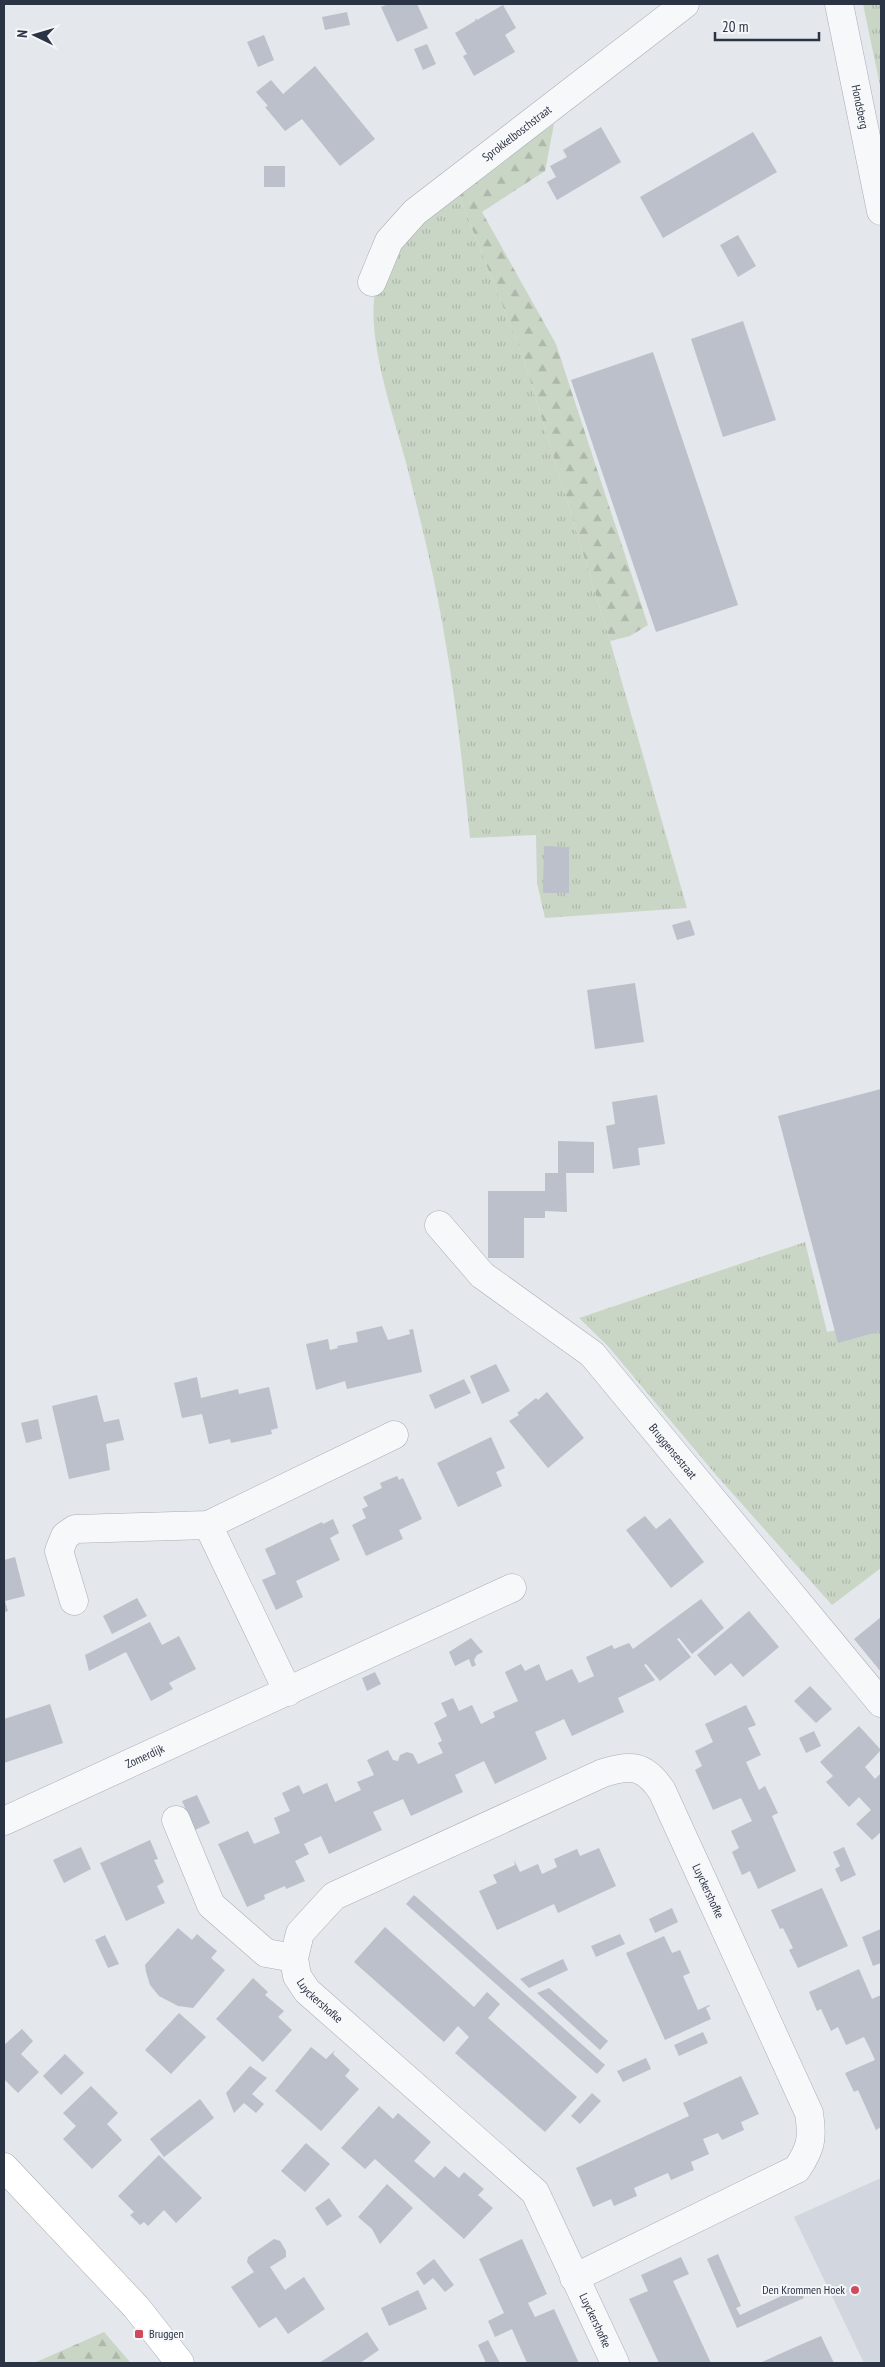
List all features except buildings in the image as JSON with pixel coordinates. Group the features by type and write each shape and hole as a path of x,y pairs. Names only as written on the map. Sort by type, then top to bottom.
{"street":[{"name":"Sprokkelboschstraat","path":"372,282 389,241 415,212 685,4"},
{"name":"Hondsberg","path":"839,4 881,211"},
{"name":"Bruggensestraat","path":"439,1226 482,1275 592,1354 881,1703"},
{"path":"74,1601 60,1551 65,1536 75,1529 208,1525 394,1435"},
{"path":"208,1525 288,1692"},
{"name":"Zomerdijk","path":"4,1821 512,1588"},
{"name":"Luyckershofke","path":"574,2278 789,2174 797,2169 808,2152 812,2135 810,2113 666,1800 655,1779 637,1768 622,1767 603,1772 334,1896 300,1933 294,1958 297,1976 307,1991 535,2192 574,2278 615,2363"},
{"path":"176,1820 211,1905 266,1953 294,1958"},
{"path":"4,2167 136,2307 180,2363"}],"shaded area":[{"name":"Den Krommen Hoek","path":"881,2178 881,2363 864,2363 794,2217"}],"green space":[{"path":"863,4 881,4 881,90"},
{"path":"554,124 545,171 482,212 556,344 648,625 630,636 610,641 523,357 458,193 471,181"},
{"path":"458,193 523,357 610,641 687,908 545,918 537,883 536,835 470,838 456,714 441,618 408,470 382,375 374,324 374,302 378,282 392,256 412,233"},
{"path":"805,1242 827,1332 881,1321 881,1568 832,1605 717,1476 607,1345 579,1318"},
{"path":"104,2332 130,2362 34,2363"}],"place":[{"name":"Den Krommen Hoek","path":"855,2290"},
{"name":"Bruggen","path":"139,2334"}]}
